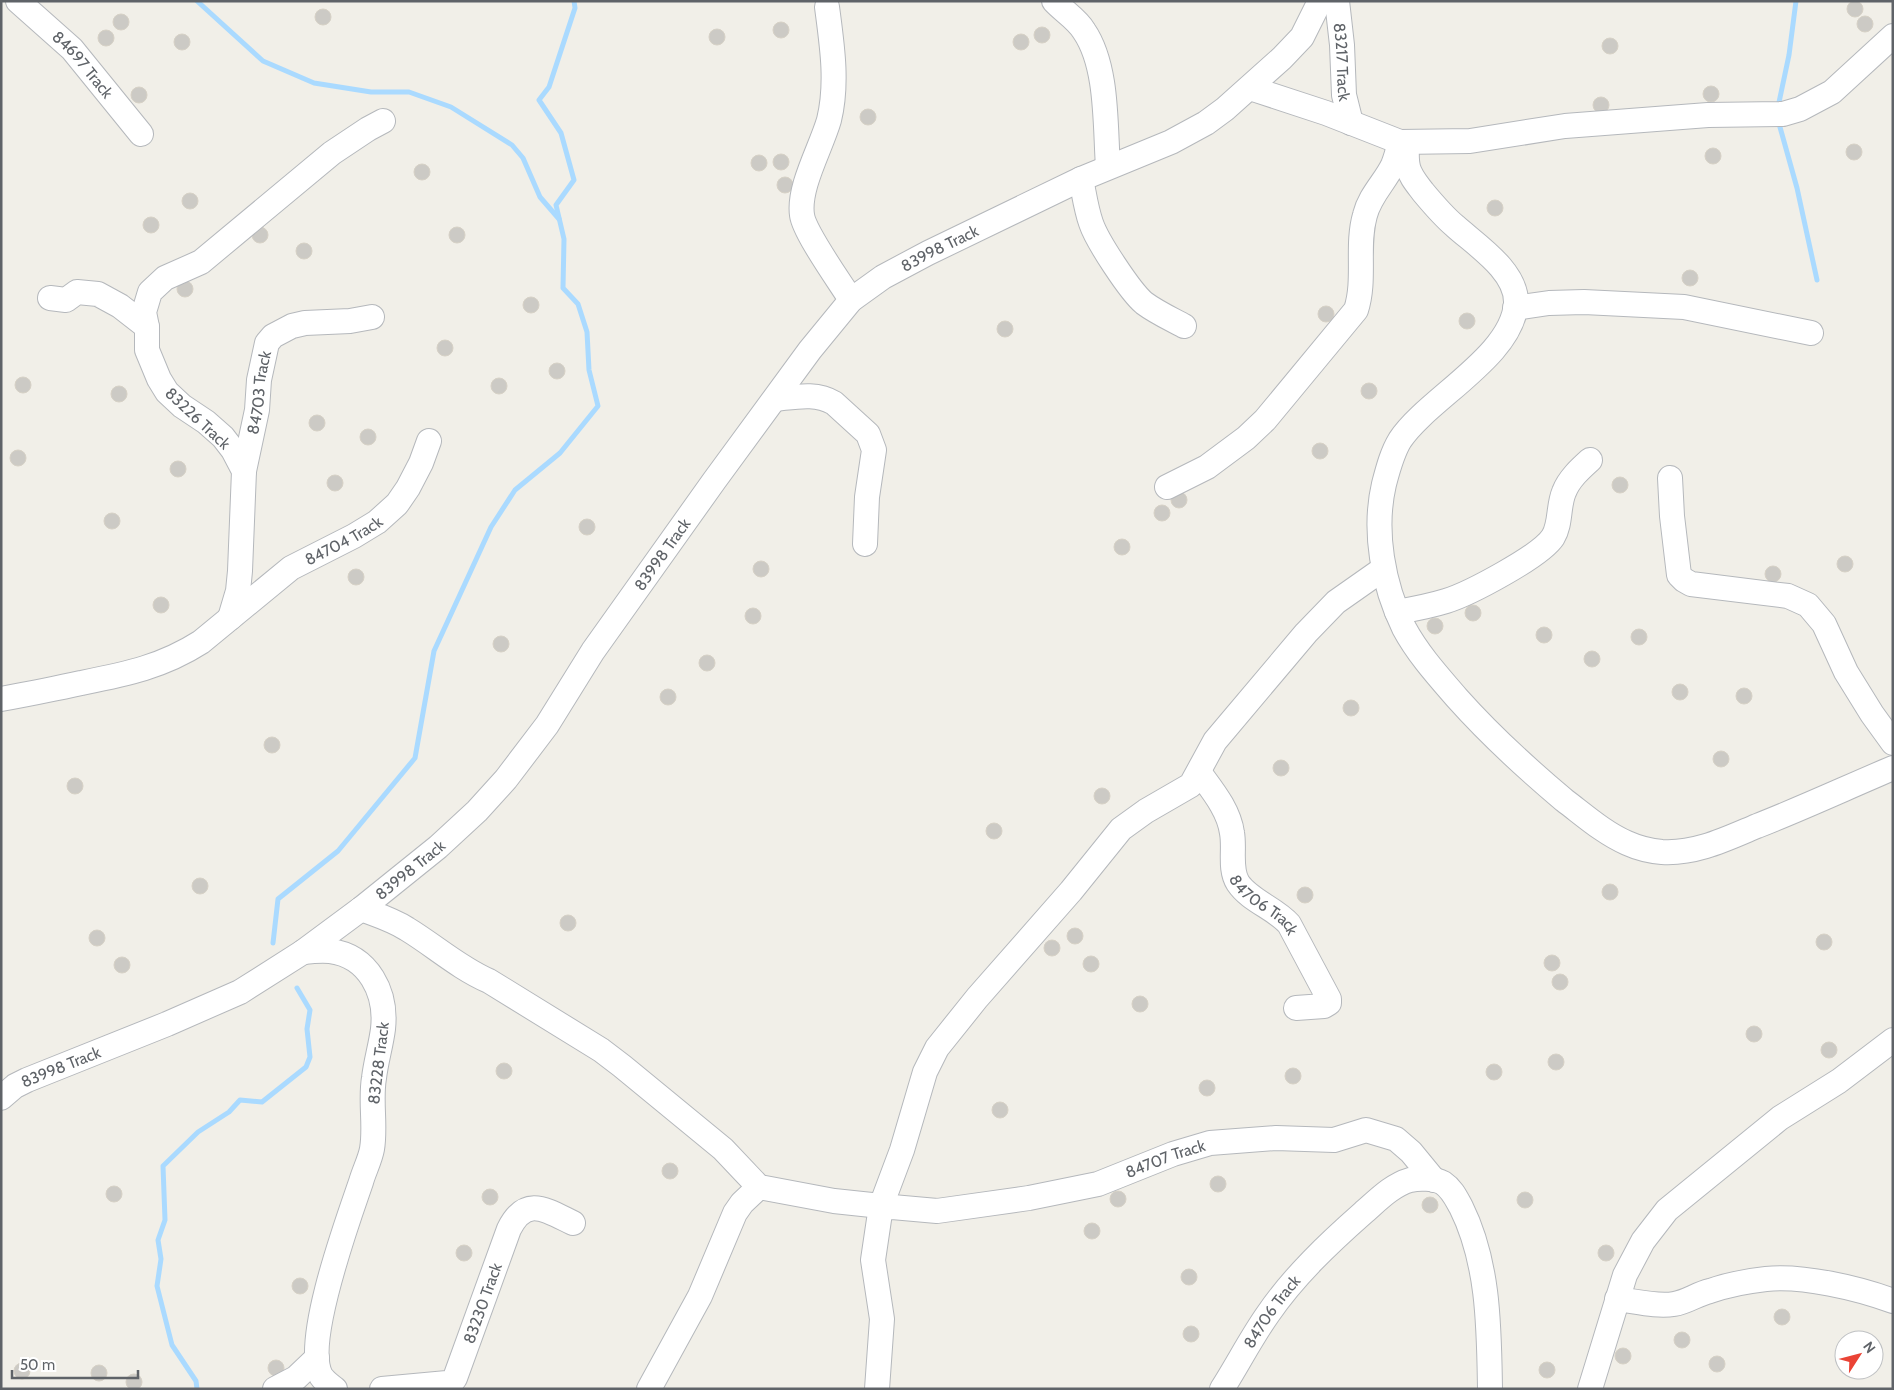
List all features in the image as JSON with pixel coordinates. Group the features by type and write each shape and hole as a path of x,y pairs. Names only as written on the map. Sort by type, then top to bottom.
{"street":[{"name":"84697 Track","path":"18,1 72,49 141,134"},
{"path":"1054,1 1079,24 1094,48 1104,93 1108,166"},
{"name":"83217 Track","path":"1250,88 1302,37 1320,1"},
{"name":"83217 Track","path":"1337,1 1342,45 1344,95 1351,123"},
{"path":"827,7 834,71 832,98 829,119 804,193 802,213 809,232 851,300"},
{"path":"1250,88 1326,113 1404,143 1470,141 1565,126 1630,120 1708,115 1783,114 1800,109 1832,92 1893,36"},
{"name":"83998 Track","path":"1,1098 15,1086 27,1080 167,1024 240,992 303,952 361,909 438,847 477,811 506,779 547,725 593,651 810,350 851,300 883,278 928,252 1108,166 1171,142 1197,128 1225,109 1250,88"},
{"name":"83226 Track","path":"244,471 233,450 223,437 206,422 182,406 167,392 159,379 147,350 147,327 144,312 150,292 165,278 201,262 332,153 383,121"},
{"path":"1404,143 1407,164 1412,177 1434,205 1492,257 1504,272 1515,292 1515,308 1508,328 1475,370 1409,428 1394,452 1383,488 1380,521 1380,548 1383,569 1397,612 1413,642 1430,667 1482,726 1533,774 1600,827 1626,842 1643,849 1660,852 1682,852 1701,849 1893,768"},
{"path":"1167,487 1207,467 1246,438 1264,420 1356,310 1360,297 1360,235 1365,213 1373,195 1393,166 1404,143"},
{"path":"1081,179 1094,231 1120,272 1142,301 1150,308 1184,326"},
{"path":"50,298 66,300 77,292 98,294 120,306 147,327"},
{"path":"1515,308 1549,303 1584,302 1684,307 1811,333"},
{"name":"84703 Track","path":"244,471 267,343 273,336 292,326 305,323 350,321 372,317"},
{"path":"774,399 812,396 827,399 834,403 871,438 874,458 867,497 865,544"},
{"name":"84704 Track","path":"230,618 291,568 354,536 377,522 391,510 408,488 421,463 429,441"},
{"path":"1397,612 1428,606 1460,596 1540,551 1554,535 1563,493 1577,472 1590,460"},
{"path":"1,699 134,672 158,665 174,659 201,642 230,618 238,591 240,571 244,471"},
{"path":"1670,478 1672,516 1681,578 1691,584 1788,596 1808,605 1824,624 1846,672 1872,714 1893,743"},
{"path":"877,1389 882,1319 873,1260 881,1206 902,1150 925,1072 938,1048 977,998 1071,891 1121,829 1146,811 1191,785 1215,741 1325,612 1346,593 1383,569"},
{"name":"84706 Track","path":"1199,772 1220,803 1228,820 1232,832 1234,868 1238,883 1289,924 1329,999 1329,1002 1324,1006 1296,1008"},
{"path":"361,909 408,929 474,975 489,981 602,1050 723,1149 759,1187 734,1213 700,1296 649,1389"},
{"name":"83228 Track","path":"303,952 329,951 343,954 356,961 368,970 376,980 384,1012 383,1030 373,1079 372,1150 335,1260 318,1335 317,1358"},
{"path":"1590,1389 1617,1299 1632,1260 1643,1241 1667,1210 1773,1123 1839,1081 1893,1040"},
{"name":"84707 Track","path":"759,1187 834,1201 936,1211 1029,1198 1098,1184 1173,1154 1210,1143 1276,1138 1334,1140 1366,1130 1396,1139 1411,1152 1432,1180 1442,1183 1453,1192 1466,1218 1476,1247 1484,1282 1489,1327 1490,1389"},
{"name":"84706 Track","path":"1222,1389 1268,1314 1288,1287 1334,1238 1379,1198 1396,1187 1410,1180 1432,1180"},
{"name":"83230 Track","path":"382,1389 453,1386 472,1328 514,1219 526,1209 534,1207 544,1209 573,1223"},
{"path":"1617,1299 1673,1304 1736,1284 1782,1278 1835,1286 1893,1300"},
{"path":"275,1389 296,1378 317,1358"},
{"path":"317,1358 321,1376 328,1385 335,1389"}],"building":[{"path":"1852,1 1858,1 1863,6 1861,15 1852,17 1847,12 1847,6"},
{"path":"320,9 326,9 331,14 329,23 320,25 315,20 315,14"},
{"path":"118,14 124,14 129,19 127,28 118,30 113,25 113,19"},
{"path":"1862,16 1868,16 1873,21 1871,30 1862,32 1857,27 1857,21"},
{"path":"778,22 784,22 789,27 787,36 778,38 773,33 773,27"},
{"path":"1039,27 1045,27 1050,32 1048,41 1039,43 1034,38 1034,32"},
{"path":"714,29 720,29 725,34 723,43 714,45 709,40 709,34"},
{"path":"103,30 109,30 114,35 112,44 103,46 98,41 98,35"},
{"path":"179,34 185,34 190,39 188,48 179,50 174,45 174,39"},
{"path":"1018,34 1024,34 1029,39 1027,48 1018,50 1013,45 1013,39"},
{"path":"1607,38 1613,38 1618,43 1616,52 1607,54 1602,49 1602,43"},
{"path":"1708,86 1714,86 1719,91 1717,100 1708,102 1703,97 1703,91"},
{"path":"136,87 142,87 147,92 145,101 136,103 131,98 131,92"},
{"path":"1601,97 1607,99 1609,105 1607,111 1601,113 1595,111 1593,105 1595,99"},
{"path":"865,109 871,109 876,114 874,123 865,125 860,120 860,114"},
{"path":"1851,144 1857,144 1862,149 1860,158 1851,160 1846,155 1846,149"},
{"path":"1710,148 1716,148 1721,153 1719,162 1710,164 1705,159 1705,153"},
{"path":"778,154 784,154 789,159 787,168 778,170 773,165 773,159"},
{"path":"756,155 762,155 767,160 765,169 756,171 751,166 751,160"},
{"path":"419,164 425,164 430,169 428,178 419,180 414,175 414,169"},
{"path":"782,177 788,177 793,182 791,191 782,193 777,188 777,182"},
{"path":"187,193 193,193 198,198 196,207 187,209 182,204 182,198"},
{"path":"1492,200 1498,200 1503,205 1501,214 1492,216 1487,211 1487,205"},
{"path":"148,217 154,217 159,222 157,231 148,233 143,228 143,222"},
{"path":"260,227 266,229 268,235 266,241 260,243 254,241 252,235 254,229"},
{"path":"454,227 460,227 465,232 463,241 454,243 449,238 449,232"},
{"path":"301,243 307,243 312,248 310,257 301,259 296,254 296,248"},
{"path":"1687,270 1693,270 1698,275 1696,284 1687,286 1682,281 1682,275"},
{"path":"182,281 188,281 193,286 191,295 182,297 177,292 177,286"},
{"path":"528,297 534,297 539,302 537,311 528,313 523,308 523,302"},
{"path":"1323,306 1329,306 1334,311 1332,320 1323,322 1318,317 1318,311"},
{"path":"1464,313 1470,313 1475,318 1473,327 1464,329 1459,324 1459,318"},
{"path":"1002,321 1008,321 1013,326 1011,335 1002,337 997,332 997,326"},
{"path":"442,340 448,340 453,345 451,354 442,356 437,351 437,345"},
{"path":"554,363 560,363 565,368 563,377 554,379 549,374 549,368"},
{"path":"20,377 26,377 31,382 29,391 20,393 15,388 15,382"},
{"path":"496,378 502,378 507,383 505,392 496,394 491,389 491,383"},
{"path":"1366,383 1372,383 1377,388 1375,397 1366,399 1361,394 1361,388"},
{"path":"116,386 122,386 127,391 125,400 116,402 111,397 111,391"},
{"path":"314,415 320,415 325,420 323,429 314,431 309,426 309,420"},
{"path":"365,429 371,429 376,434 374,443 365,445 360,440 360,434"},
{"path":"1317,443 1323,443 1328,448 1326,457 1317,459 1312,454 1312,448"},
{"path":"15,450 21,450 26,455 24,464 15,466 10,461 10,455"},
{"path":"175,461 181,461 186,466 184,475 175,477 170,472 170,466"},
{"path":"332,475 338,475 343,480 341,489 332,491 327,486 327,480"},
{"path":"1617,477 1623,477 1628,482 1626,491 1617,493 1612,488 1612,482"},
{"path":"1176,492 1182,492 1187,497 1185,506 1176,508 1171,503 1171,497"},
{"path":"1159,505 1165,505 1170,510 1168,519 1159,521 1154,516 1154,510"},
{"path":"109,513 115,513 120,518 118,527 109,529 104,524 104,518"},
{"path":"584,519 590,519 595,524 593,533 584,535 579,530 579,524"},
{"path":"1119,539 1125,539 1130,544 1128,553 1119,555 1114,550 1114,544"},
{"path":"1842,556 1848,556 1853,561 1851,570 1842,572 1837,567 1837,561"},
{"path":"758,561 764,561 769,566 767,575 758,577 753,572 753,566"},
{"path":"1770,566 1776,566 1781,571 1779,580 1770,582 1765,577 1765,571"},
{"path":"353,569 359,569 364,574 362,583 353,585 348,580 348,574"},
{"path":"158,597 164,597 169,602 167,611 158,613 153,608 153,602"},
{"path":"1470,605 1476,605 1481,610 1479,619 1470,621 1465,616 1465,610"},
{"path":"750,608 756,608 761,613 759,622 750,624 745,619 745,613"},
{"path":"1432,618 1438,618 1443,623 1441,632 1432,634 1427,629 1427,623"},
{"path":"1541,627 1547,627 1552,632 1550,641 1541,643 1536,638 1536,632"},
{"path":"1636,629 1642,629 1647,634 1645,643 1636,645 1631,640 1631,634"},
{"path":"498,636 504,636 509,641 507,650 498,652 493,647 493,641"},
{"path":"1589,651 1595,651 1600,656 1598,665 1589,667 1584,662 1584,656"},
{"path":"704,655 710,655 715,660 713,669 704,671 699,666 699,660"},
{"path":"1677,684 1683,684 1688,689 1686,698 1677,700 1672,695 1672,689"},
{"path":"1741,688 1747,688 1752,693 1750,702 1741,704 1736,699 1736,693"},
{"path":"665,689 671,689 676,694 674,703 665,705 660,700 660,694"},
{"path":"1348,700 1354,700 1359,705 1357,714 1348,716 1343,711 1343,705"},
{"path":"269,737 275,737 280,742 278,751 269,753 264,748 264,742"},
{"path":"1718,751 1724,751 1729,756 1727,765 1718,767 1713,762 1713,756"},
{"path":"1278,760 1284,760 1289,765 1287,774 1278,776 1273,771 1273,765"},
{"path":"72,778 78,778 83,783 81,792 72,794 67,789 67,783"},
{"path":"1099,788 1105,788 1110,793 1108,802 1099,804 1094,799 1094,793"},
{"path":"991,823 997,823 1002,828 1000,837 991,839 986,834 986,828"},
{"path":"197,878 203,878 208,883 206,892 197,894 192,889 192,883"},
{"path":"1607,884 1613,884 1618,889 1616,898 1607,900 1602,895 1602,889"},
{"path":"1302,887 1308,887 1313,892 1311,901 1302,903 1297,898 1297,892"},
{"path":"565,915 571,915 576,920 574,929 565,931 560,926 560,920"},
{"path":"1072,928 1078,928 1083,933 1081,942 1072,944 1067,939 1067,933"},
{"path":"94,930 100,930 105,935 103,944 94,946 89,941 89,935"},
{"path":"1821,934 1827,934 1832,939 1830,948 1821,950 1816,945 1816,939"},
{"path":"1049,940 1055,940 1060,945 1058,954 1049,956 1044,951 1044,945"},
{"path":"1549,955 1555,955 1560,960 1558,969 1549,971 1544,966 1544,960"},
{"path":"1088,956 1094,956 1099,961 1097,970 1088,972 1083,967 1083,961"},
{"path":"119,957 125,957 130,962 128,971 119,973 114,968 114,962"},
{"path":"1557,974 1563,974 1568,979 1566,988 1557,990 1552,985 1552,979"},
{"path":"1137,996 1143,996 1148,1001 1146,1010 1137,1012 1132,1007 1132,1001"},
{"path":"1751,1026 1757,1026 1762,1031 1760,1040 1751,1042 1746,1037 1746,1031"},
{"path":"1826,1042 1832,1042 1837,1047 1835,1056 1826,1058 1821,1053 1821,1047"},
{"path":"1553,1054 1559,1054 1564,1059 1562,1068 1553,1070 1548,1065 1548,1059"},
{"path":"501,1063 507,1063 512,1068 510,1077 501,1079 496,1074 496,1068"},
{"path":"1491,1064 1497,1064 1502,1069 1500,1078 1491,1080 1486,1075 1486,1069"},
{"path":"1290,1068 1296,1068 1301,1073 1299,1082 1290,1084 1285,1079 1285,1073"},
{"path":"1204,1080 1210,1080 1215,1085 1213,1094 1204,1096 1199,1091 1199,1085"},
{"path":"997,1102 1003,1102 1008,1107 1006,1116 997,1118 992,1113 992,1107"},
{"path":"667,1163 673,1163 678,1168 676,1177 667,1179 662,1174 662,1168"},
{"path":"1215,1176 1221,1176 1226,1181 1224,1190 1215,1192 1210,1187 1210,1181"},
{"path":"111,1186 117,1186 122,1191 120,1200 111,1202 106,1197 106,1191"},
{"path":"487,1189 493,1189 498,1194 496,1203 487,1205 482,1200 482,1194"},
{"path":"1115,1191 1121,1191 1126,1196 1124,1205 1115,1207 1110,1202 1110,1196"},
{"path":"1522,1192 1528,1192 1533,1197 1531,1206 1522,1208 1517,1203 1517,1197"},
{"path":"1427,1197 1433,1197 1438,1202 1436,1211 1427,1213 1422,1208 1422,1202"},
{"path":"1089,1223 1095,1223 1100,1228 1098,1237 1089,1239 1084,1234 1084,1228"},
{"path":"461,1245 467,1245 472,1250 470,1259 461,1261 456,1256 456,1250"},
{"path":"1603,1245 1609,1245 1614,1250 1612,1259 1603,1261 1598,1256 1598,1250"},
{"path":"1186,1269 1192,1269 1197,1274 1195,1283 1186,1285 1181,1280 1181,1274"},
{"path":"297,1278 303,1278 308,1283 306,1292 297,1294 292,1289 292,1283"},
{"path":"1779,1309 1785,1309 1790,1314 1788,1323 1779,1325 1774,1320 1774,1314"},
{"path":"1188,1326 1194,1326 1199,1331 1197,1340 1188,1342 1183,1337 1183,1331"},
{"path":"1679,1332 1685,1332 1690,1337 1688,1346 1679,1348 1674,1343 1674,1337"},
{"path":"1620,1348 1626,1348 1631,1353 1629,1362 1620,1364 1615,1359 1615,1353"},
{"path":"1714,1356 1720,1356 1725,1361 1723,1370 1714,1372 1709,1367 1709,1361"},
{"path":"273,1360 279,1360 284,1365 282,1374 273,1376 268,1371 268,1365"},
{"path":"1544,1362 1550,1362 1555,1367 1553,1376 1544,1378 1539,1373 1539,1367"},
{"path":"19,1363 25,1363 30,1368 28,1377 19,1379 14,1374 14,1368"},
{"path":"96,1365 102,1365 107,1370 105,1379 96,1381 91,1376 91,1370"},
{"path":"134,1374 140,1376 142,1382 140,1388 134,1390 128,1388 126,1382 128,1376"}],"waterway":[{"path":"197,1 263,61 314,83 371,92 409,92 451,107 512,145 523,158 540,197 559,219"},
{"path":"273,943 278,899 338,851 415,758 434,651 491,527 515,490 560,453 598,406 589,370 587,332 578,304 563,288 564,239 556,205 574,180 561,133 539,100 549,87 575,8 574,1"},
{"path":"1778,107 1789,55 1796,1"},
{"path":"1778,120 1797,188 1817,280"},
{"path":"197,1389 196,1381 172,1345 157,1286 161,1259 158,1240 165,1220 163,1166 198,1132 229,1112 240,1100 262,1102 306,1067 310,1057 307,1029 310,1010 297,988"}]}
